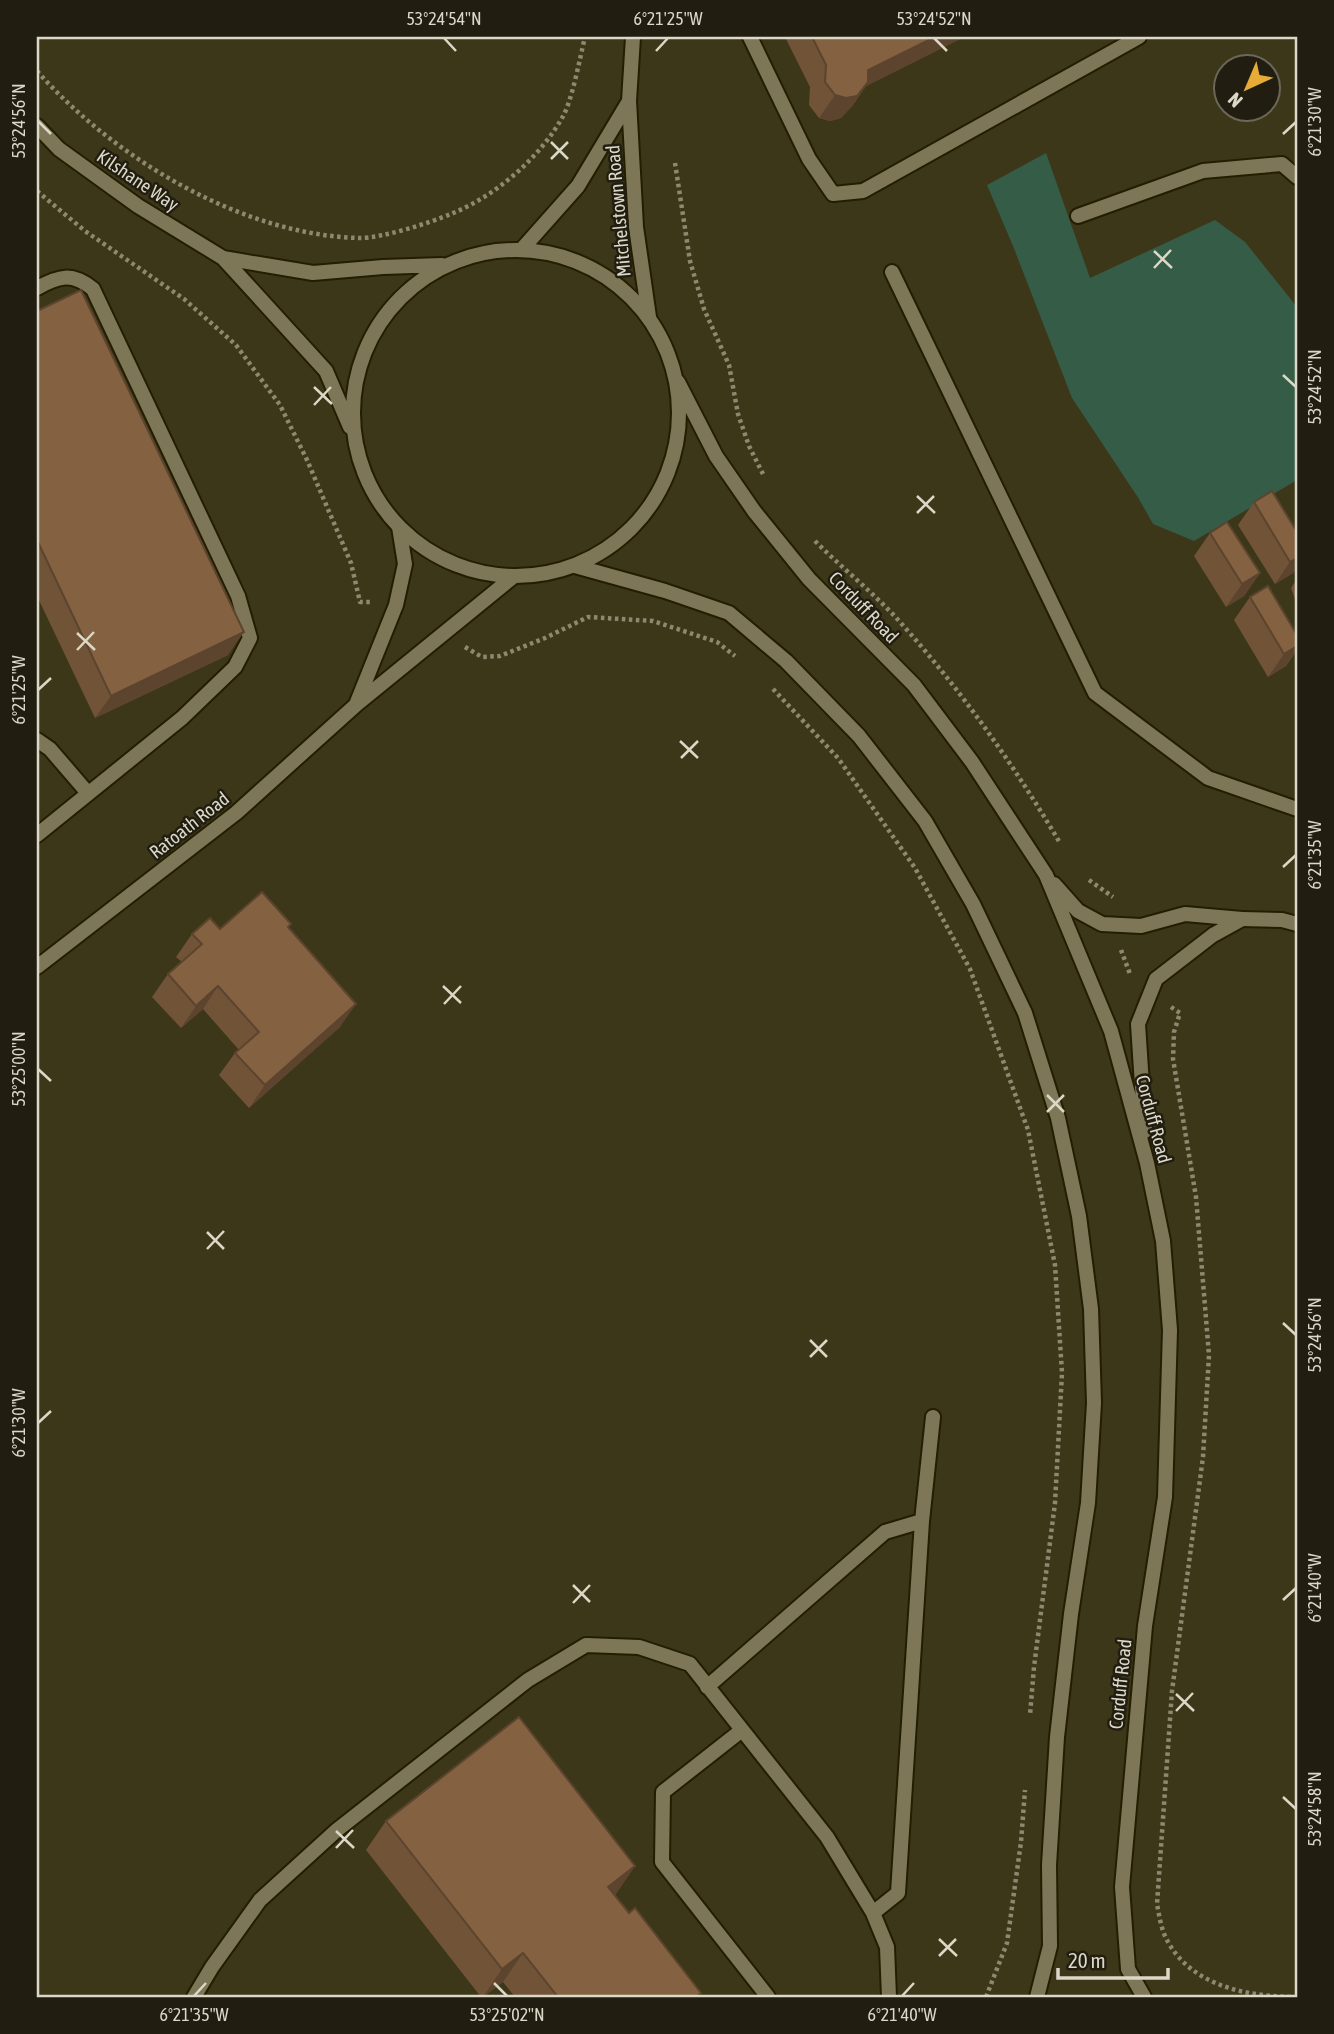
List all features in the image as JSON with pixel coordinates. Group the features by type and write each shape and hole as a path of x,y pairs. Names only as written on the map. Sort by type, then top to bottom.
{"street":[{"name":"Mitchelstown Road","path":"634,37 629,101 636,227 649,317"},
{"path":"750,37 809,159 833,194 863,191 1139,37"},
{"name":"Mitchelstown Road","path":"523,248 578,186 629,101"},
{"name":"Kilshane Way","path":"37,126 59,149 138,206 223,258 326,371 353,434"},
{"path":"1078,216 1203,171 1282,164 1297,177"},
{"path":"523,248 573,258 627,291 649,317 668,351 678,382 680,427 666,480 646,513 614,545 575,566 541,575 513,577 479,572 449,562 427,550 399,527 368,482 353,434 352,401 368,341 393,303 442,265 480,252 523,248"},
{"name":"Kilshane Way","path":"223,258 313,273 442,265"},
{"path":"892,272 1095,693 1208,778 1297,809"},
{"path":"37,288 57,277 80,279 93,289 238,596 250,638 235,667 182,718 37,835"},
{"name":"Corduff Road","path":"678,382 716,456 754,511 810,579 914,685 972,762 1046,875 1111,1031 1147,1163 1163,1241 1170,1330 1165,1497 1145,1626 1122,1887 1128,1969 1144,1997"},
{"name":"Ratoath Road","path":"357,704 397,605 405,564 399,527"},
{"path":"575,566 665,591 729,613 786,661 859,736 925,821 973,904 1029,1026 1058,1118 1079,1216 1091,1309 1094,1404 1088,1503 1071,1614 1057,1737 1049,1865 1050,1946 1037,1997"},
{"name":"Ratoath Road","path":"37,967 236,813 357,704 513,577"},
{"path":"37,740 50,748 87,792"},
{"path":"1046,875 1078,911 1102,925 1140,926 1185,914 1282,920 1297,924"},
{"path":"1147,1163 1138,1024 1156,979 1213,935 1242,919"},
{"path":"873,1913 898,1893 922,1521 933,1417"},
{"path":"707,1687 885,1532 922,1521"},
{"path":"194,1997 260,1900 337,1830 539,1673 586,1645 639,1647 691,1664 827,1837 873,1913 887,1947 890,1997"},
{"path":"742,1730 663,1792 663,1861 768,1997"}],"path":[{"path":"37,71 55,91 117,145 191,191 263,220 306,232 362,238 427,224 474,205 509,179 540,149 564,117 586,37"},
{"path":"37,191 85,231 184,299 236,345 280,405 307,460 351,563 360,601"},
{"path":"482,657 500,656 588,617 653,621 717,642 737,657"},
{"path":"766,682 838,758 915,868 970,969 1028,1130 1055,1265 1062,1373 1055,1503 1034,1667 1030,1721"},
{"path":"986,1997 1007,1943 1021,1842 1025,1788"}],"green space":[{"path":"1046,153 1090,278 1215,220 1245,242 1297,307 1297,480 1194,541 1153,524 1072,398 987,185"}],"building":[{"path":"812,37 935,37 868,70 868,82 857,96 846,98 835,95 825,82 826,65"},
{"path":"81,290 244,632 111,696 37,540 37,311"},
{"path":"1272,491 1297,532 1297,558 1290,562 1254,502"},
{"path":"1227,522 1260,573 1242,584 1210,533"},
{"path":"1268,586 1297,635 1297,646 1284,654 1250,597"},
{"path":"262,892 291,924 288,927 356,1004 265,1085 235,1053 259,1032 218,986 196,1006 168,974 202,944 192,934 210,918 220,929"},
{"path":"519,1717 635,1866 608,1887 629,1913 635,1908 701,1993 696,1997 558,1997 523,1953 502,1969 386,1821"}]}
